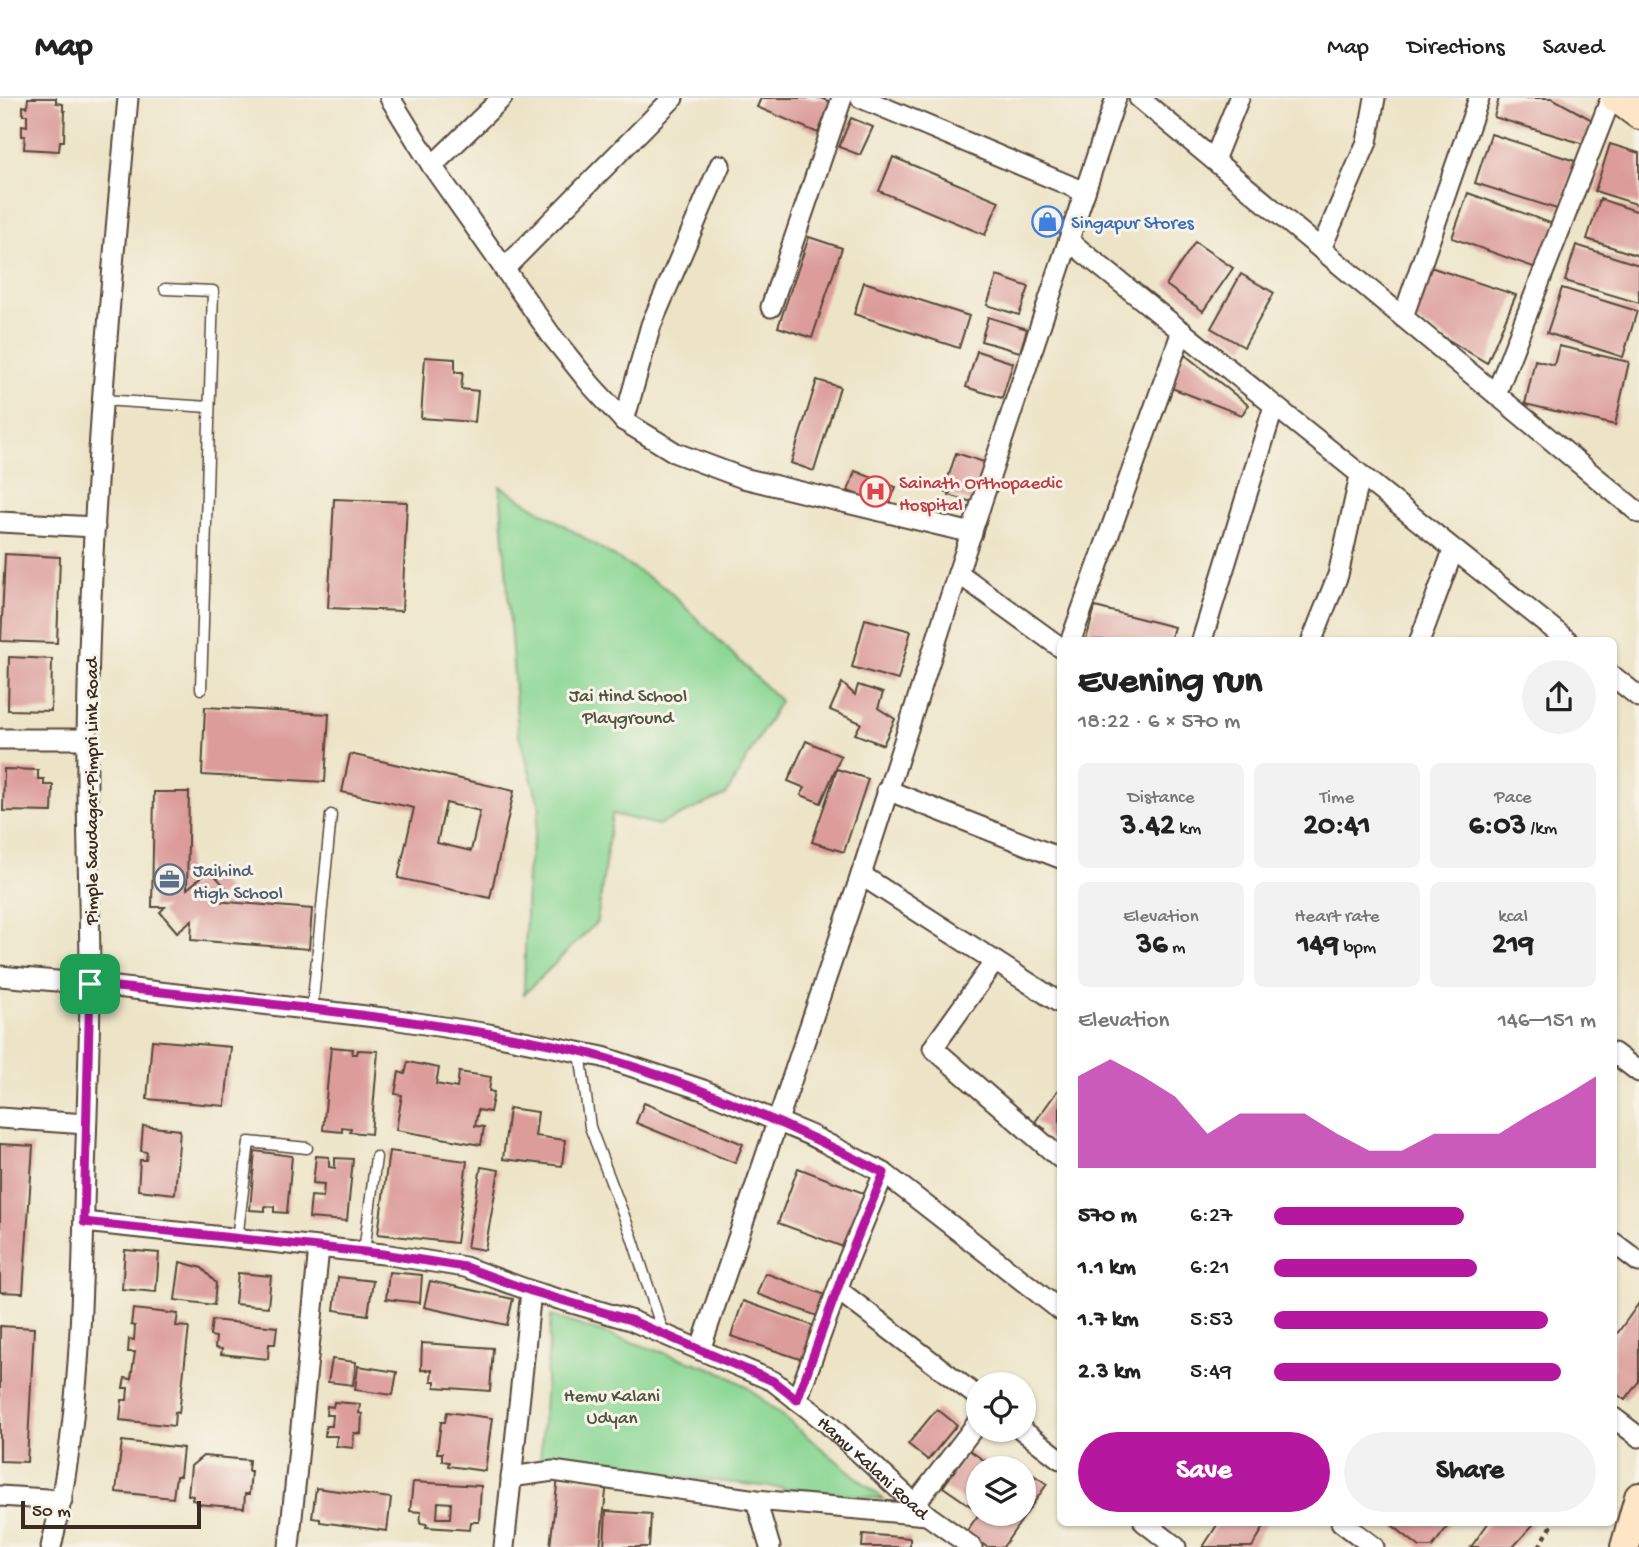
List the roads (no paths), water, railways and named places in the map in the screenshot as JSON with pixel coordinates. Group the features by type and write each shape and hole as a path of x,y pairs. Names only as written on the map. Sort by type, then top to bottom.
{"street":[{"name":"Pimple Saudagar-Pimpri Link Road","path":"51,1547 62,1500 75,1393 84,1222 90,984 87,740 95,527 110,283 128,98"},
{"path":"390,98 432,166 551,335 624,421 676,453 743,478 972,533"},
{"path":"432,166 502,98"},
{"path":"504,269 673,98"},
{"path":"771,307 842,98"},
{"path":"861,98 1086,192"},
{"path":"700,1350 861,875 1116,98"},
{"path":"1139,98 1639,513"},
{"path":"1214,160 1239,98"},
{"path":"1321,249 1367,142 1375,98"},
{"path":"1403,317 1479,98"},
{"path":"1496,394 1613,98 1639,115"},
{"path":"624,421 651,325 720,165"},
{"path":"1069,241 1558,637"},
{"path":"1072,637 1182,331"},
{"path":"1203,637 1274,406"},
{"path":"1313,637 1338,575 1360,476"},
{"path":"0,522 95,527"},
{"path":"1421,637 1453,551"},
{"path":"958,573 1057,645"},
{"path":"1617,679 1639,697"},
{"path":"0,738 87,740"},
{"path":"887,790 1057,857"},
{"path":"861,875 1057,1001"},
{"path":"995,961 933,1048 1057,1155"},
{"path":"0,976 312,1010 489,1034 603,1057 703,1090 777,1121 884,1173 1057,1308"},
{"path":"1617,1055 1639,1072"},
{"path":"0,1118 86,1124"},
{"path":"797,1400 848,1260 884,1173"},
{"name":"Hamu Kalani Road","path":"84,1222 365,1252 465,1267 531,1291 630,1320 773,1381 828,1424 921,1509 972,1547"},
{"path":"1617,1245 1639,1262"},
{"path":"289,1547 319,1248"},
{"path":"838,1290 966,1388"},
{"path":"504,1547 531,1291"},
{"path":"1617,1420 1639,1437"},
{"path":"511,1477 553,1471 756,1500 921,1509 966,1440"},
{"path":"1036,1441 1057,1457"},
{"path":"0,1496 62,1500"},
{"path":"1625,1547 1639,1497"},
{"path":"756,1500 770,1547"},
{"path":"1149,1526 1176,1547"},
{"path":"1346,1526 1374,1547"}],"lane":[{"path":"165,289 213,290 201,689"},
{"path":"103,400 209,407"},
{"path":"312,1010 331,815"},
{"path":"580,1052 590,1127 632,1237 664,1334"},
{"path":"237,1239 249,1142 307,1148"},
{"path":"365,1252 376,1157"}],"place":[{"name":"Singapur Stores","path":"1048,221"},
{"name":"Sainath Orthopaedic Hospital","path":"876,492"},
{"name":"Jaihind High School","path":"170,880"}],"park label":[{"name":"Jai Hind School Playground","path":"628,705"},
{"name":"Hemu Kalani Udyan","path":"612,1405"}]}
